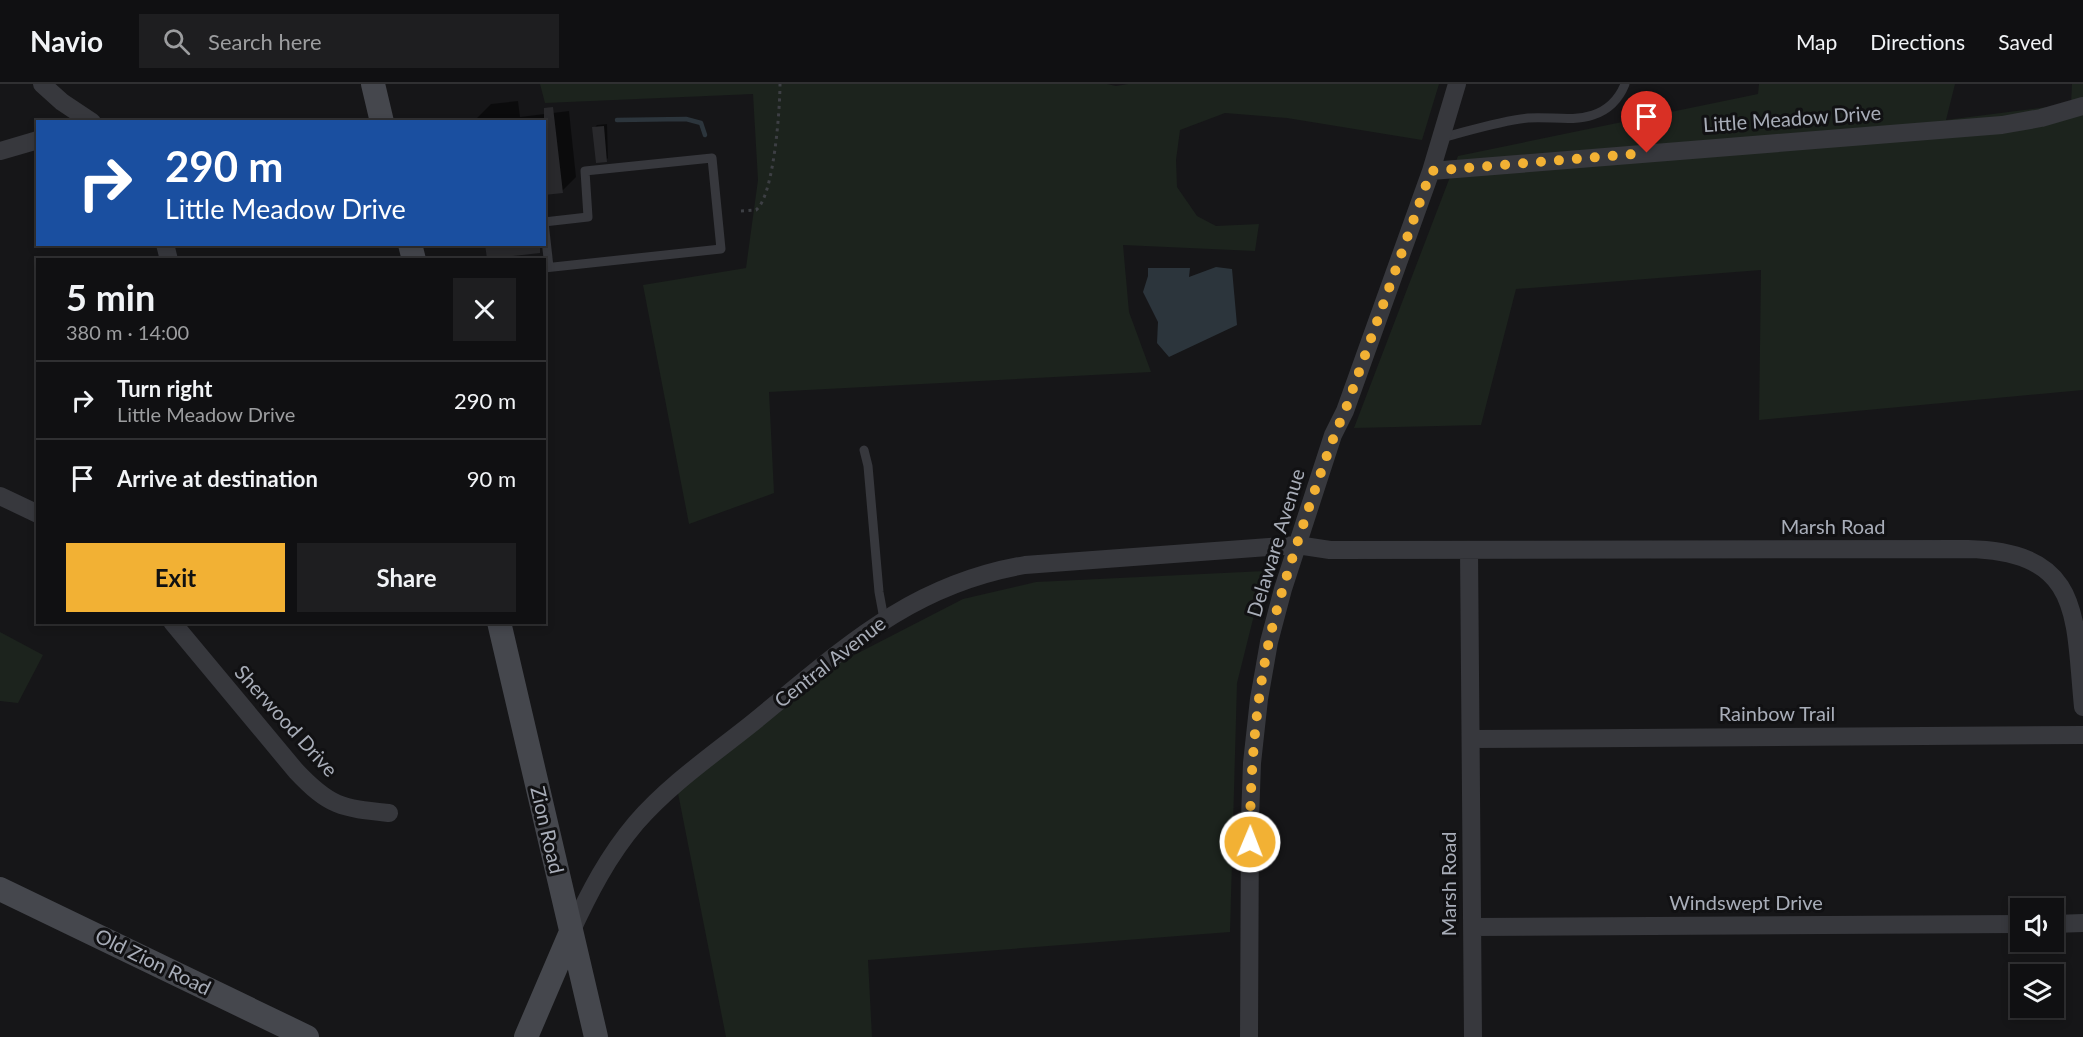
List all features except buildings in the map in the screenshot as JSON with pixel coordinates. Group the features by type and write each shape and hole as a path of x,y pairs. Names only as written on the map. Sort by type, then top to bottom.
{"street":[{"path":"42,84 67,115 85,120"},
{"path":"373,84 382,120"},
{"name":"Delaware Avenue","path":"1250,1037 1252,763 1259,699 1269,642 1297,545 1333,435 1345,411 1431,171 1457,84"},
{"name":"Little Meadow Drive","path":"1431,171 2002,125 2041,118 2083,106"},
{"path":"0,151 36,141"},
{"path":"0,496 36,513"},
{"name":"Marsh Road","path":"1297,545 1329,550 1968,549 2007,551 2025,557 2043,569 2058,582 2067,596 2074,615 2083,707"},
{"name":"Central Avenue","path":"526,1037 588,894 637,823 660,798 884,619 931,593 956,583 1010,568 1078,560 1297,545"},
{"name":"Marsh Road","path":"1469,550 1473,1037"},
{"name":"Sherwood Drive","path":"174,624 296,771 318,793 346,808 389,813"},
{"name":"Zion Road","path":"499,624 596,1037"},
{"name":"Rainbow Trail","path":"1471,739 2083,735"},
{"name":"Old Zion Road","path":"0,889 307,1037"},
{"path":"2064,924 2083,923"},
{"name":"Windswept Drive","path":"1472,927 2010,924"}],"lane":[{"path":"1441,138 1525,119 1550,117 1576,119 1593,115 1608,108 1621,96 1625,84"},
{"path":"546,222 588,217 585,171 712,158 721,249 547,267 546,246"},
{"path":"864,450 868,466 879,592 884,619"}],"path":[{"path":"741,212 758,208 772,167 780,84"}],"shaded area":[{"path":"540,84 1107,84 1116,86 1128,84 1439,84 1422,140 1287,118 1225,113 1180,130 1176,160 1177,187 1197,216 1216,226 1259,224 1255,251 1123,245 1129,312 1151,372 769,392 774,493 689,524 643,285 746,268 758,180 753,94 545,103"},
{"path":"1759,84 1955,84 1946,120 2071,104 2072,84 2083,84 2083,390 1759,420 1761,270 1516,289 1481,425 1354,428 1458,156 1758,94"},
{"path":"1216,267 1232,269 1237,325 1169,357 1157,343 1158,322 1143,292 1148,268 1190,268 1189,277"},
{"path":"1265,571 1237,683 1230,932 868,960 872,1037 726,1037 676,783 798,684 963,599 1036,582"},
{"path":"0,632 43,655 18,703 0,701"}],"waterway":[{"path":"617,120 686,119 701,123 705,135"}],"route":[{"path":"1250,842 1252,763 1259,699 1269,642 1283,589 1333,435 1345,411 1431,171 1647,153"}]}
